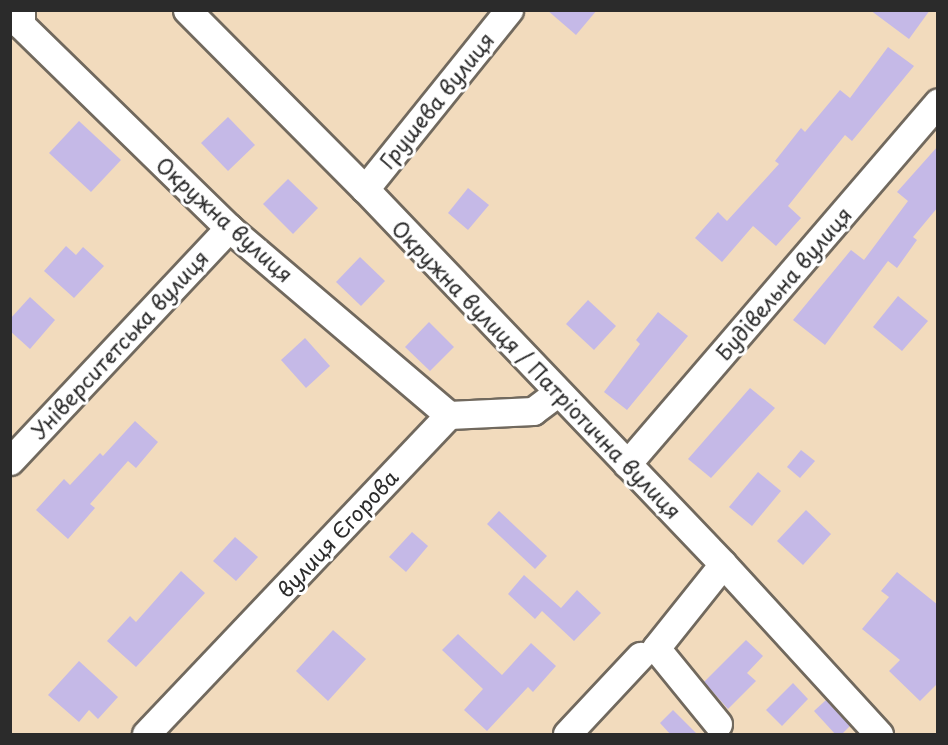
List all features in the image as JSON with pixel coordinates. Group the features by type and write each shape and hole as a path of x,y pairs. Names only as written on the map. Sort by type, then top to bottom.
{"street":[{"name":"Окружна вулиця","path":"21,10 21,25 229,228 449,415"},
{"name":"Окружна вулиця / Патріотична вулиця","path":"187,10 365,189 723,564 879,735"},
{"name":"Грушева вулиця","path":"365,189 509,10"},
{"name":"Будівельна вулиця","path":"627,464 938,102"},
{"name":"Університетська вулиця","path":"10,461 229,228"},
{"path":"449,415 533,411 558,392"},
{"name":"вулиця Єгорова","path":"146,735 449,415"},
{"path":"718,724 656,648 723,564"},
{"path":"567,735 640,656"}],"building":[{"path":"547,10 597,10 576,35"},
{"path":"870,10 930,10 909,39"},
{"path":"888,47 914,66 852,141 845,135 788,206 801,218 776,246 753,226 722,262 695,238 718,212 727,221 779,164 775,161 801,128 805,132 840,90 850,98"},
{"path":"228,117 255,145 228,171 201,143"},
{"path":"79,121 121,160 91,192 49,153"},
{"path":"938,146 938,207 913,237 917,240 897,268 888,261 825,345 793,320 851,250 864,260 908,201 897,192"},
{"path":"288,179 318,208 293,234 263,204"},
{"path":"468,188 489,205 468,230 448,213"},
{"path":"66,246 76,255 83,247 104,266 74,298 44,271"},
{"path":"360,257 385,281 361,306 336,282"},
{"path":"898,296 928,321 902,351 873,327"},
{"path":"30,297 55,320 30,349 10,331 10,319"},
{"path":"588,300 616,326 594,350 566,324"},
{"path":"658,312 688,336 627,410 604,392 640,344 636,340"},
{"path":"429,322 454,347 430,371 405,347"},
{"path":"305,338 330,366 306,388 281,360"},
{"path":"750,388 775,408 711,478 688,459"},
{"path":"135,421 158,442 136,468 128,461 90,504 95,508 68,539 36,510 64,479 70,485 100,453 103,456"},
{"path":"801,450 815,461 800,478 787,467"},
{"path":"758,472 781,491 752,526 729,507"},
{"path":"806,510 831,534 803,565 777,541"},
{"path":"499,511 547,556 535,569 487,524"},
{"path":"412,532 428,546 406,572 389,557"},
{"path":"235,537 258,557 236,581 213,561"},
{"path":"181,571 205,593 136,667 107,641 130,616 136,622"},
{"path":"897,572 938,605 938,683 920,701 889,671 900,660 862,629 889,597 881,591"},
{"path":"524,575 561,608 577,590 601,613 574,641 542,611 535,619 508,594"},
{"path":"333,630 366,659 328,701 296,671"},
{"path":"458,634 502,675 531,643 556,666 533,692 528,687 487,731 464,710 483,689 442,650"},
{"path":"746,640 763,656 747,673 756,681 728,709 704,682"},
{"path":"79,661 118,697 98,719 89,710 79,722 48,695"},
{"path":"793,683 808,699 782,726 766,710"},
{"path":"826,700 850,726 841,735 836,735 814,711"},
{"path":"673,710 698,735 671,735 660,723"}]}
